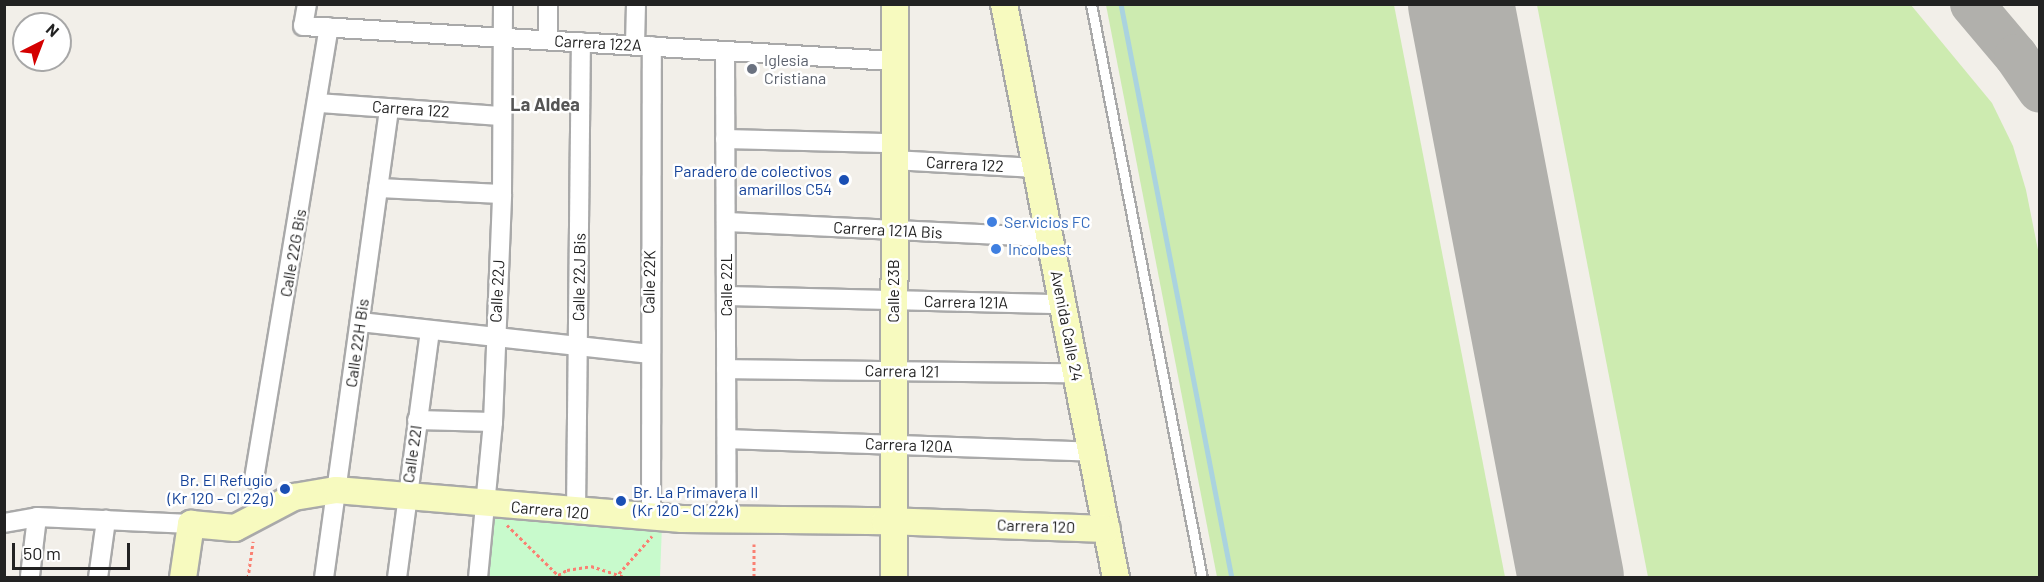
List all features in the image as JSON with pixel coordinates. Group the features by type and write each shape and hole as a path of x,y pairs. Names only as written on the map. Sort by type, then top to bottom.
{"street":[{"name":"Carrera 122A","path":"307,4 303,26 894,61"},
{"name":"Calle 22J","path":"478,578 493,422 502,194 503,4"},
{"path":"548,4 548,40"},
{"name":"Calle 22K","path":"636,4 644,46 648,354 659,518"},
{"name":"Calle 23B","path":"894,578 892,445 896,4"},
{"name":"Avenida Calle 24","path":"1004,4 1116,578"},
{"name":"Calle 22G Bis","path":"254,479 319,103 329,27"},
{"name":"Calle 22J Bis","path":"576,512 581,42"},
{"name":"Calle 22L","path":"725,51 727,520"},
{"name":"Carrera 122","path":"319,103 502,116"},
{"name":"Calle 22H Bis","path":"324,578 389,108"},
{"name":"Carrera 122","path":"725,139 894,151 1036,168"},
{"path":"378,188 502,194"},
{"name":"Carrera 121A Bis","path":"726,222 1050,237"},
{"name":"Carrera 121A","path":"726,296 1063,304"},
{"path":"360,322 648,354"},
{"name":"Calle 22I","path":"397,578 406,496 430,330"},
{"name":"Carrera 121","path":"726,369 1077,373"},
{"path":"417,420 493,422"},
{"name":"Carrera 120A","path":"727,439 1092,452"},
{"name":"Carrera 120","path":"4,523 37,517 191,524 219,529 256,519 294,497 336,490 659,518 892,521 1107,529"},
{"path":"30,576 37,517"},
{"path":"98,578 106,520"},
{"path":"183,578 191,524"}],"lane":[{"path":"1091,4 1202,578"}],"path":[{"path":"484,503 560,576"},
{"path":"615,578 659,518"},
{"path":"248,578 256,519"},
{"path":"754,544 754,578"},
{"path":"553,578 591,566 619,573 628,578"}],"green space":[{"path":"1106,5 1394,5 1505,577 1217,577"},
{"path":"1537,5 1911,5 1992,103 2013,146 2026,190 2040,260 2039,577 1648,577"},
{"path":"494,517 662,525 660,577 488,578"}],"waterway":[{"path":"1121,4 1232,578"}],"taxiway":[{"path":"1972,4 2016,56 2040,91"}],"runway":[{"path":"1461,4 1571,578"}],"place":[{"name":"Iglesia Cristiana","path":"752,69"},
{"name":"Paradero de colectivos amarillos C54","path":"844,180"},
{"name":"Servicios FC","path":"992,222"},
{"name":"Incolbest","path":"996,249"},
{"name":"Br. El Refugio (Kr 120 - Cl 22g)","path":"285,489"},
{"name":"Br. La Primavera II (Kr 120 - Cl 22k)","path":"621,501"}],"district":[{"name":"La Aldea","path":"545,104"}]}
